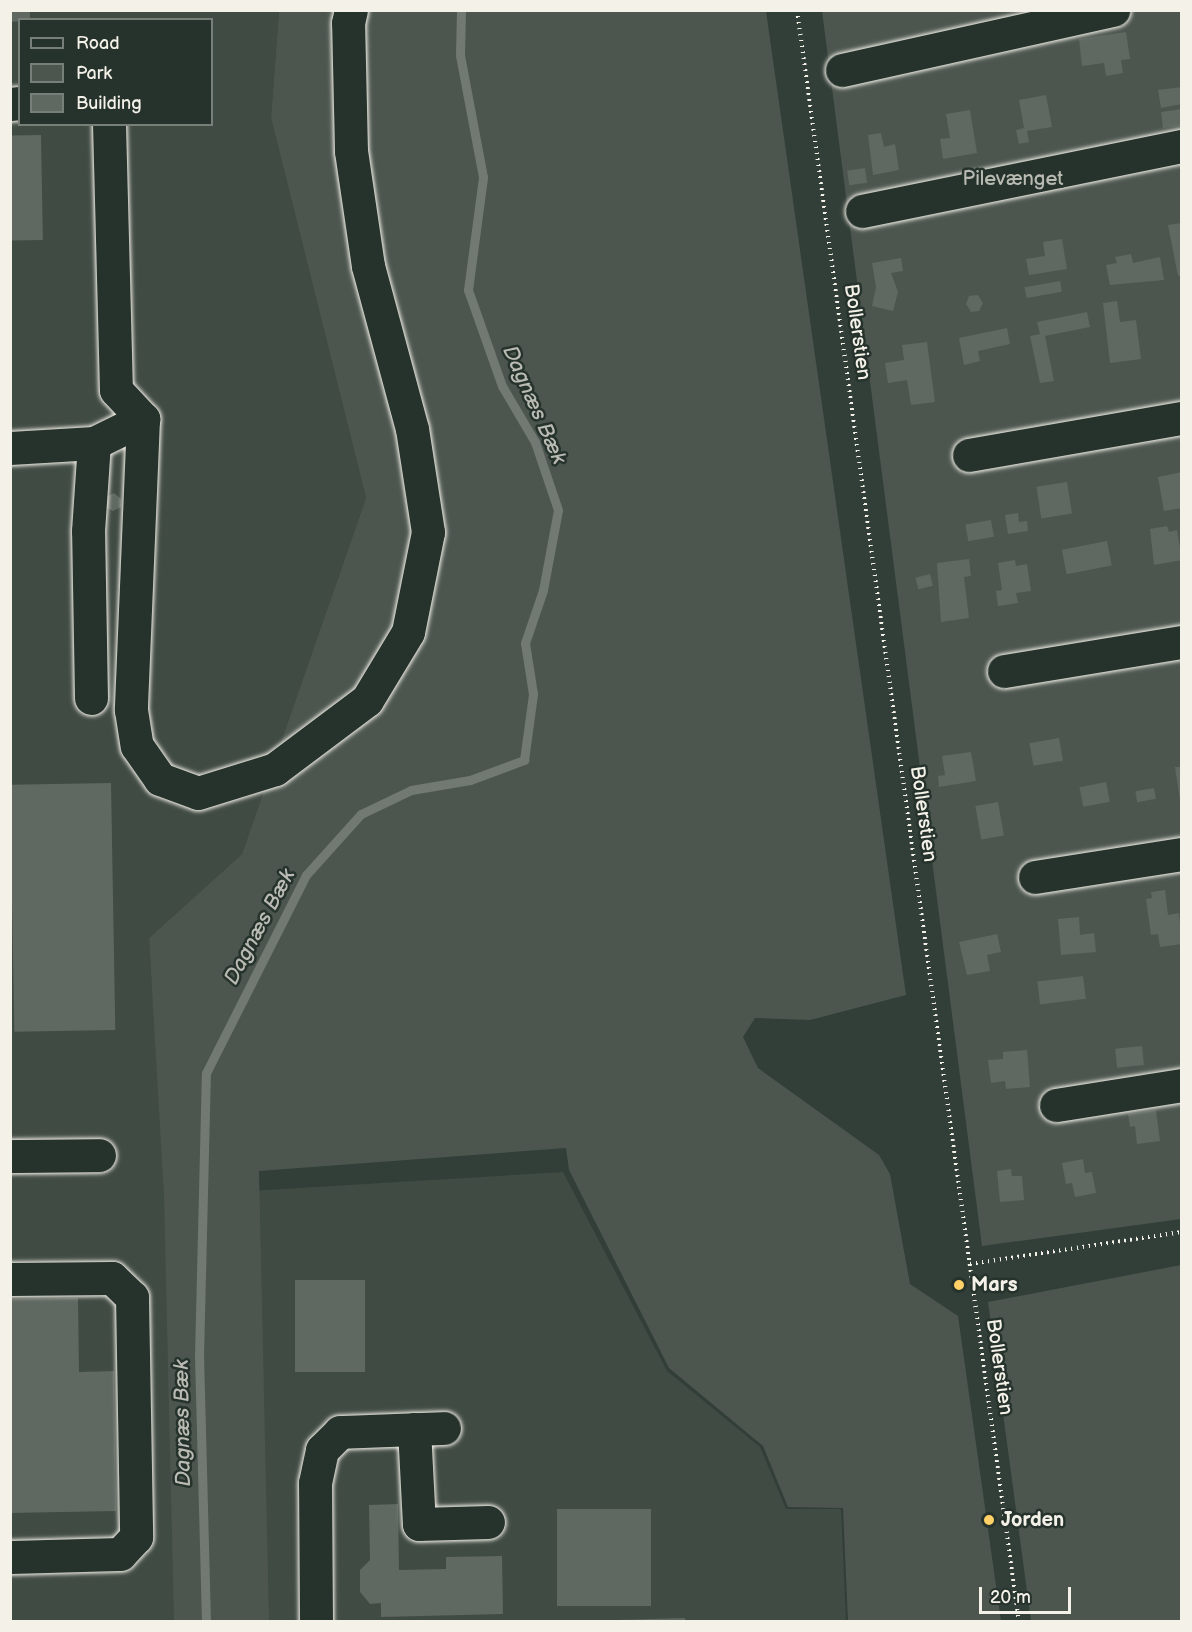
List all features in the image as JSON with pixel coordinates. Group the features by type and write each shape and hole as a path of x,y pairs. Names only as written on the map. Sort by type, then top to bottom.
{"street":[{"path":"109,126 116,390 143,419 131,710 137,747 160,779 198,793 275,769 367,700 408,632 428,532 412,429 368,266 351,151 348,22 351,10"},
{"path":"842,70 1113,10"},
{"path":"862,211 1182,146"},
{"path":"969,455 1182,418"},
{"path":"10,448 94,443 143,419"},
{"path":"91,699 88,531 94,443"},
{"path":"1004,671 1182,642"},
{"path":"1035,877 1182,854"},
{"path":"1056,1105 1182,1085"},
{"path":"10,1156 99,1155"},
{"path":"10,1279 112,1278 132,1297 136,1537 120,1554 10,1557"},
{"path":"316,1622 315,1483 322,1450 340,1432 429,1429 419,1524 488,1522"}],"path":[{"name":"Bollerstien","path":"797,10 1019,1622"},
{"path":"970,1264 1182,1233"}],"shaded area":[{"path":"11,11 279,11 271,118 366,498 242,854 149,938 165,1196 563,1172 667,1371 760,1447 786,1509 841,1509 846,1621 11,1622"}],"green space":[{"path":"279,11 766,11 906,995 810,1020 755,1018 743,1037 758,1068 879,1155 890,1174 910,1284 958,1316 1001,1621 848,1621 843,1508 788,1507 763,1446 669,1368 569,1170 566,1148 259,1171 269,1621 174,1621 164,1196 149,938 242,854 366,498 271,118"},
{"name":"Pilevænget","path":"822,11 1181,11 1181,1219 982,1246"},
{"path":"1181,1265 1181,1621 1031,1621 988,1302"}],"building":[{"path":"10,10 30,10 30,18 18,18 18,21 10,22"},
{"path":"1126,32 1130,59 1121,60 1123,73 1106,76 1104,63 1082,66 1079,39"},
{"path":"1182,87 1182,104 1161,108 1158,90"},
{"path":"1046,95 1052,127 1027,131 1029,142 1019,144 1016,130 1024,128 1019,100"},
{"path":"1182,109 1182,126 1163,128 1161,112"},
{"path":"970,110 977,153 943,159 940,139 950,138 946,114"},
{"path":"881,133 884,147 895,144 899,170 873,175 868,135"},
{"path":"41,135 43,240 12,241 10,136"},
{"path":"865,168 867,183 849,185 847,171"},
{"path":"1182,223 1182,275 1178,276 1168,225"},
{"path":"1062,239 1067,269 1029,275 1026,259 1045,256 1043,242"},
{"path":"1131,254 1133,263 1160,257 1164,280 1110,285 1106,265 1117,263 1115,257"},
{"path":"901,258 903,271 891,273 898,292 893,311 872,306 876,287 872,263"},
{"path":"1060,281 1062,292 1026,298 1025,287"},
{"path":"978,295 983,303 979,311 971,312 966,304 969,296"},
{"path":"1117,301 1120,322 1136,320 1141,359 1110,363 1103,303"},
{"path":"1087,312 1090,327 1045,336 1054,381 1040,383 1030,336 1040,334 1037,322"},
{"path":"1007,328 1010,344 978,351 980,361 964,365 959,338"},
{"path":"927,342 935,402 911,405 907,380 888,383 885,363 904,360 902,345"},
{"path":"1182,472 1182,508 1164,511 1158,477"},
{"path":"1067,482 1072,514 1041,518 1036,487"},
{"path":"114,493 121,499 121,507 113,511 105,507 105,498"},
{"path":"1018,513 1019,522 1027,521 1028,531 1008,534 1005,515"},
{"path":"991,520 994,537 968,541 965,525"},
{"path":"1167,526 1169,532 1177,530 1182,560 1154,565 1150,529"},
{"path":"1107,541 1112,566 1067,574 1062,550"},
{"path":"969,559 971,576 964,577 969,618 941,622 937,563"},
{"path":"1015,560 1016,566 1027,564 1031,591 1016,593 1018,603 998,606 996,591 1002,590 998,563"},
{"path":"930,574 933,586 918,589 915,578"},
{"path":"1059,738 1063,761 1033,766 1029,743"},
{"path":"971,752 976,781 939,787 938,776 945,775 942,756"},
{"path":"1175,767 1182,767 1182,800 1180,800"},
{"path":"1106,782 1110,802 1083,807 1079,787"},
{"path":"111,783 115,1030 14,1032 10,785"},
{"path":"1154,788 1156,799 1137,802 1135,791"},
{"path":"998,802 1004,835 981,839 975,806"},
{"path":"1165,890 1168,915 1179,913 1182,944 1160,947 1158,934 1151,935 1146,899 1152,898 1151,892"},
{"path":"1079,917 1080,935 1094,933 1096,952 1061,955 1058,919"},
{"path":"997,934 1001,952 987,955 990,971 967,975 959,942"},
{"path":"1083,976 1086,999 1040,1004 1037,982"},
{"path":"1142,1046 1144,1065 1117,1068 1115,1049"},
{"path":"1027,1050 1030,1087 1006,1089 1005,1081 991,1083 988,1060 1003,1059 1003,1052"},
{"path":"1156,1110 1160,1141 1137,1144 1135,1126 1130,1127 1128,1114"},
{"path":"1083,1159 1085,1173 1092,1172 1096,1193 1075,1197 1072,1183 1066,1184 1062,1163"},
{"path":"1011,1169 1012,1176 1022,1176 1024,1200 1000,1202 997,1171"},
{"path":"295,1280 365,1280 365,1372 295,1372"},
{"path":"78,1298 79,1372 114,1371 116,1511 10,1513 10,1299"},
{"path":"398,1504 399,1570 446,1569 446,1557 502,1556 503,1614 381,1617 381,1603 370,1604 360,1592 360,1570 370,1560 369,1505"},
{"path":"557,1509 651,1509 651,1606 557,1606"},
{"path":"685,1618 685,1622 615,1622 615,1620"}],"waterway":[{"name":"Dagnæs Bæk","path":"206,1622 199,1356 206,1073 306,875 361,814 411,790 470,780 524,760 533,694 525,643 543,590 558,510 535,442 502,386 468,290 483,177 460,55 461,10"}],"place":[{"name":"Mars","path":"959,1285"},
{"name":"Jorden","path":"989,1520"}]}
